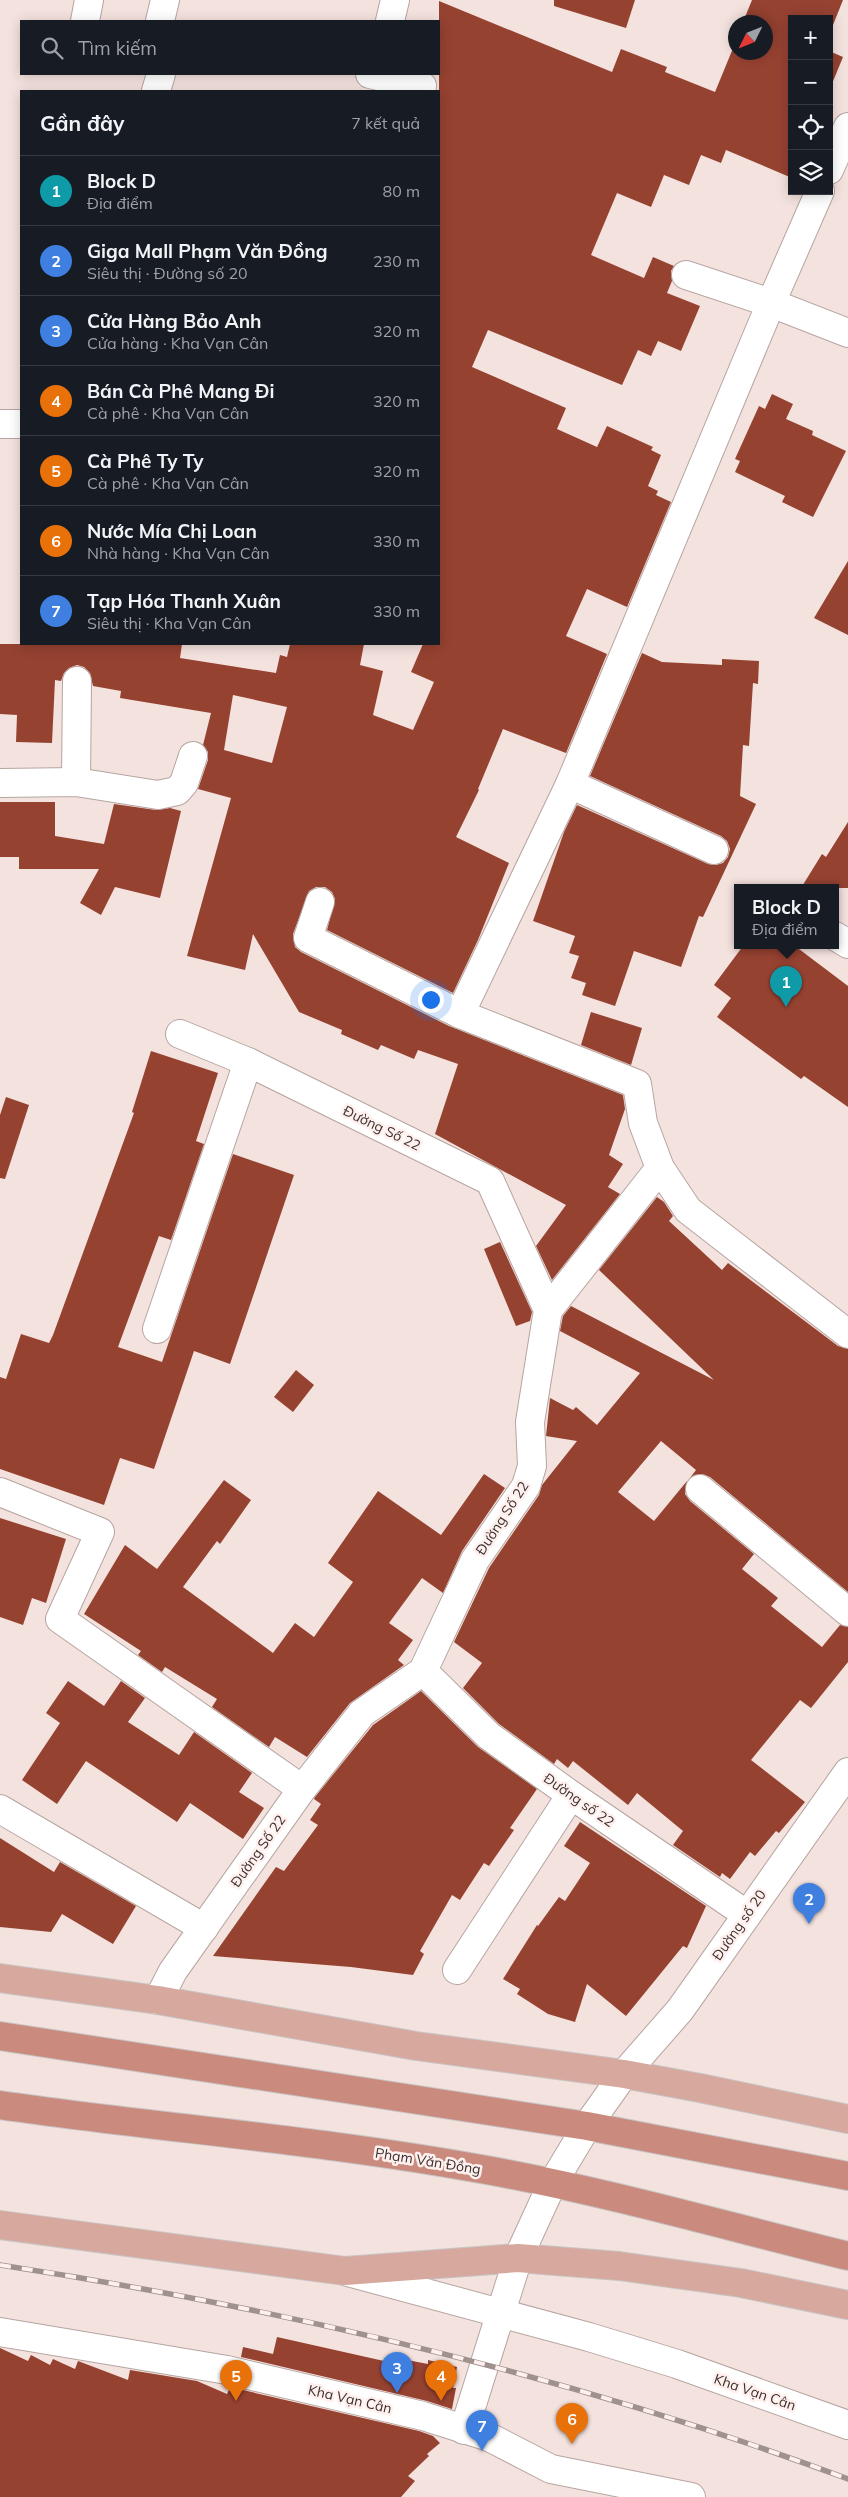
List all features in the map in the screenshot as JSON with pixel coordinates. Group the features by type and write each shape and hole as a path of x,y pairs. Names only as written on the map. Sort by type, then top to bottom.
{"highway":[{"path":"0,2036 587,2126 848,2176"},
{"name":"Phạm Văn Đồng","path":"0,2105 412,2157 552,2184 848,2256"}],"main road":[{"path":"0,1978 158,2000 416,2046 624,2074 848,2119"},
{"path":"0,2225 344,2272 518,2258 619,2266 741,2283 848,2305"}],"street":[{"path":"85,20 89,0"},
{"path":"160,20 165,0"},
{"path":"390,20 394,0"},
{"path":"156,90 161,75"},
{"path":"374,79 422,86"},
{"path":"833,161 848,127"},
{"path":"460,1014 570,784 771,303 818,195"},
{"path":"686,275 771,303 848,333"},
{"path":"0,424 20,424"},
{"path":"76,782 77,680"},
{"path":"0,783 76,782 158,795 177,790 184,783 193,756"},
{"path":"570,784 714,850"},
{"path":"320,902 308,938 460,1014 637,1084 643,1123 660,1168 688,1210 848,1334"},
{"name":"Đường Số 22","path":"158,2000 173,1972 302,1789 362,1713 423,1671 475,1560 526,1486 532,1466 530,1422 548,1310 490,1181 248,1062 180,1034"},
{"path":"157,1329 248,1062"},
{"path":"548,1310 660,1168"},
{"path":"700,1489 848,1612"},
{"path":"0,1492 100,1532 60,1620 302,1789"},
{"name":"Đường số 22","path":"423,1671 489,1736 571,1795 746,1914"},
{"name":"Đường số 20","path":"501,2312 518,2258 552,2184 587,2126 624,2074 680,2010 848,1772"},
{"path":"457,1970 571,1795"},
{"path":"0,1809 204,1928"},
{"name":"Kha Vạn Cân","path":"344,2272 501,2312 677,2364 848,2425"},
{"path":"464,2430 501,2312"},
{"name":"Kha Vạn Cân","path":"0,2332 227,2370 423,2416 489,2437 551,2468 692,2497"}],"building":[{"path":"554,0 635,0 626,28 554,6"},
{"path":"752,0 843,0 833,25 833,15 788,15 788,176 726,150 721,163 701,155 689,185 664,175 651,207 617,193 591,255 644,278 653,257 674,266 671,271 672,281 667,293 700,306 681,351 658,341 651,356 638,350 622,385 488,330 472,367 566,408 557,429 597,447 607,426 653,447 651,450 661,455 648,486 658,491 656,495 671,502 627,607 587,589 566,636 607,654 566,753 503,729 479,790 456,837 509,863 478,940 453,993 327,930 335,899 332,892 325,887 316,887 309,891 293,934 295,947 301,952 449,1026 623,1095 625,1109 609,1155 623,1164 608,1187 620,1194 552,1280 536,1246 566,1205 435,1134 458,1064 418,1050 414,1059 381,1045 378,1050 341,1034 342,1030 299,1012 253,934 245,970 187,956 231,798 198,789 208,760 208,752 203,745 211,713 120,698 121,691 93,686 90,673 84,667 77,665 69,668 64,673 61,681 55,680 52,743 16,742 17,715 0,714 0,644 182,645 180,658 276,673 280,655 287,657 290,645 364,645 360,665 383,671 373,715 413,730 434,682 411,672 423,645 440,645 439,1 612,72 621,49 667,67 665,72 715,92 728,60 773,60 773,15 746,15","holes":["233,695 287,707 272,763 224,750"]},
{"path":"833,53 843,57 833,81"},
{"path":"772,394 793,404 786,419 813,431 812,435 846,451 813,517 782,502 785,496 735,472 740,461 735,459 759,406 765,409"},
{"path":"848,561 848,635 814,618"},
{"path":"642,653 662,662 722,665 722,659 759,661 758,684 753,683 749,746 743,745 740,796 756,804 703,917 699,916 681,967 634,951 615,1006 582,995 586,983 571,978 579,956 569,953 575,936 533,921 564,832 577,805 708,864 716,865 723,863 728,857 730,849 727,841 721,836 590,776"},
{"path":"0,802 55,802 55,836 104,844 114,804 156,810 170,808 181,811 160,898 115,887 101,915 80,903 99,869 19,869 19,857 0,857"},
{"path":"848,822 848,888 839,888 839,884 803,884 822,854 826,857"},
{"path":"741,949 799,949 848,986 848,1107 804,1076 801,1079 717,1017 731,998 714,985"},
{"path":"591,1012 642,1028 631,1065 581,1045"},
{"path":"151,1051 218,1073 196,1141 204,1144 171,1240 159,1236 118,1347 162,1362 233,1154 294,1175 230,1364 194,1351 154,1469 120,1458 104,1505 0,1469 0,1377 6,1379 21,1334 49,1343 53,1335 134,1113 132,1112"},
{"path":"6,1097 29,1105 5,1179 0,1178 0,1115"},
{"path":"657,1197 664,1202 673,1216 669,1221 722,1270 728,1263 838,1346 848,1349 848,1592 710,1477 702,1474 690,1478 696,1470 661,1441 618,1492 654,1521 687,1481 685,1494 690,1501 754,1554 742,1569 778,1598 771,1606 822,1647 840,1625 848,1627 848,1662 811,1708 800,1700 751,1760 805,1802 779,1833 776,1831 755,1856 750,1852 730,1879 722,1873 720,1877 673,1845 683,1831 637,1793 628,1805 573,1761 568,1768 557,1759 554,1764 499,1724 463,1688 482,1663 454,1642 489,1568 539,1495 542,1485 577,1441 546,1436 550,1398 573,1410 576,1407 597,1425 640,1373 560,1331 563,1316 571,1306 714,1380 599,1270"},
{"path":"500,1242 532,1312 530,1321 516,1326 484,1249"},
{"path":"296,1370 314,1385 293,1412 274,1397"},
{"path":"484,1474 505,1488 462,1551 443,1593 422,1578 389,1623 413,1640 398,1660 404,1665 350,1703 307,1757 275,1737 269,1747 212,1707 217,1699 165,1667 162,1672 138,1655 141,1651 84,1614 125,1545 157,1569 224,1480 251,1500 220,1544 217,1541 183,1587 273,1653 295,1623 314,1637 353,1582 328,1563 378,1491 441,1535"},
{"path":"0,1518 66,1539 46,1603 32,1598 23,1625 0,1617"},
{"path":"68,1681 104,1706 121,1681 145,1698 128,1722 179,1755 194,1732 252,1773 239,1792 264,1808 243,1839 190,1803 177,1822 86,1761 57,1804 22,1780 60,1723 46,1713"},
{"path":"421,1691 478,1747 537,1789 510,1828 514,1830 489,1866 484,1863 460,1900 452,1895 420,1951 424,1954 413,1975 351,1967 213,1956 276,1867 284,1871 318,1825 310,1820 321,1804 314,1799 315,1797 373,1725"},
{"path":"580,1822 706,1906 687,1948 683,1946 626,2016 587,1984 575,2022 548,2014 517,1994 520,1989 503,1979 537,1925 559,1897 565,1901 590,1863 564,1846"},
{"path":"0,1838 54,1872 60,1862 136,1906 113,1944 62,1914 51,1932 0,1927"},
{"path":"277,2337 384,2361 406,2364 407,2360 428,2364 428,2360 457,2367 452,2409 427,2401 241,2357 243,2347 273,2354"},
{"path":"0,2348 28,2361 31,2355 50,2365 53,2359 75,2369 78,2361 128,2380 130,2370 197,2381 227,2394 230,2388 234,2388 419,2431 433,2436 440,2443 427,2454 429,2456 408,2476 415,2481 401,2497 0,2497"}],"railway":[{"path":"0,2265 215,2303 323,2325 429,2350 535,2378 640,2409 745,2442 848,2479"}],"place":[{"name":"Block D","path":"786,1007"},
{"name":"Giga Mall Phạm Văn Đồng","path":"809,1924"},
{"name":"Cửa Hàng Bảo Anh","path":"397,2393"},
{"name":"Cà Phê Ty Ty","path":"236,2401"},
{"name":"Bán Cà Phê Mang Đi","path":"441,2401"},
{"name":"Nước Mía Chị Loan","path":"572,2444"},
{"name":"Tạp Hóa Thanh Xuân","path":"482,2451"}]}
